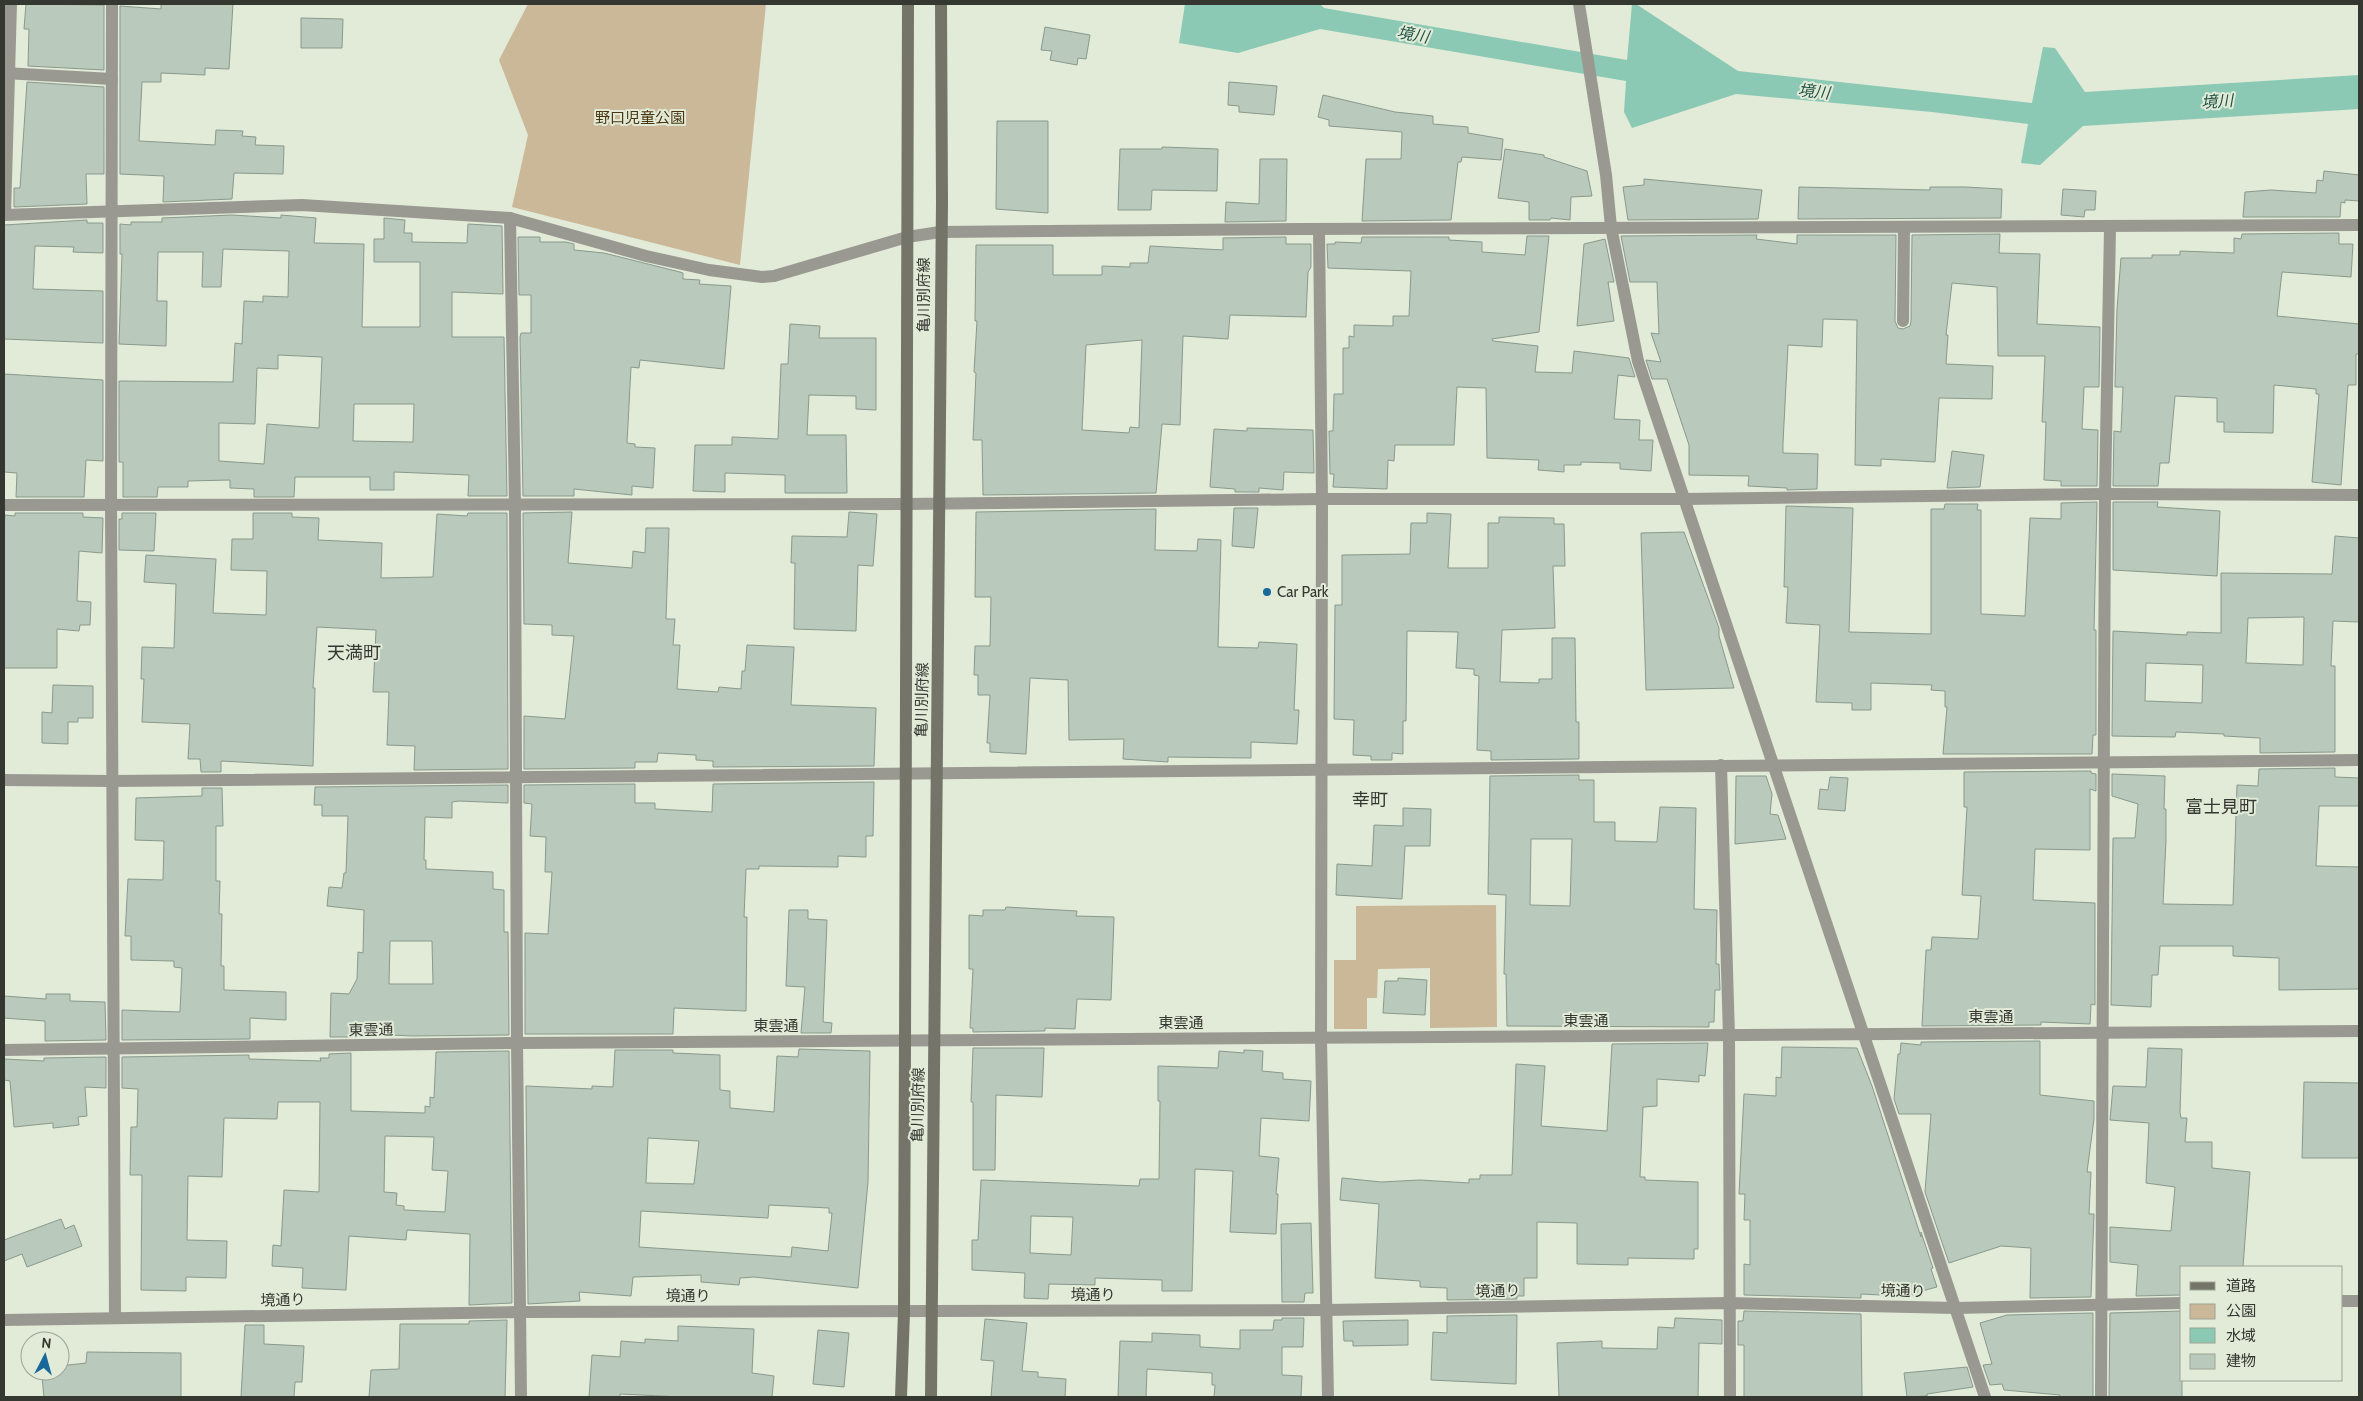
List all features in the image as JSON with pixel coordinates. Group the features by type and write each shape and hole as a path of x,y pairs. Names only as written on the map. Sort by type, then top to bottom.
{"main road":[{"name":"亀川別府線","path":"901,1397 904,1312 908,504 908,4"},
{"name":"亀川別府線","path":"931,1397 940,503 941,4"}],"street":[{"path":"12,4 7,73 4,215 302,204 510,218 655,258 709,270 762,277 774,276 907,237 940,232 2359,226"},
{"path":"112,4 110,505 111,781 115,1050 115,1318"},
{"path":"1579,4 1606,174 1611,228 1638,361 1985,1397"},
{"path":"7,73 112,78"},
{"path":"510,218 516,504 517,1043 521,1397"},
{"path":"1903,321 1904,227"},
{"path":"2101,1397 2105,494 2110,228"},
{"path":"1319,230 1323,770 1321,1039 1328,1397"},
{"path":"4,505 908,504 1322,499 1683,499 2105,494 2359,495"},
{"path":"4,780 111,781 906,772 2359,760"},
{"path":"1721,765 1729,1037 1728,1303 1730,1397"},
{"name":"東雲通","path":"4,1050 115,1050 517,1043 1729,1037 1864,1034 2359,1031"},
{"path":"2343,1301 2359,1301"},
{"name":"境通り","path":"4,1320 521,1312 1327,1310 1728,1303 1955,1308 2180,1304"}],"green space":[{"name":"野口児童公園","path":"528,4 766,4 740,265 512,207 528,135 499,60"},
{"path":"1496,905 1497,1027 1430,1028 1430,968 1378,969 1377,998 1367,998 1367,1029 1334,1029 1334,960 1356,960 1356,906"}],"water":[{"name":"境川","path":"1185,4 1320,4 1324,8 1627,60 1632,4 1636,4 1738,71 2032,103 2043,47 2055,48 2085,92 2359,75 2359,109 2083,126 2040,165 2021,163 2028,124 1932,112 1736,94 1632,128 1624,112 1626,81 1320,29 1238,53 1179,43"}],"building":[{"path":"26,4 104,5 104,70 28,66 29,29 24,29"},
{"path":"161,4 233,4 229,69 205,68 205,75 161,73 161,82 142,82 139,141 215,145 216,130 243,131 242,136 256,137 255,145 284,146 283,174 234,173 232,199 163,202 164,176 120,174 120,6 161,9"},
{"path":"301,18 343,19 342,48 301,48"},
{"path":"1045,27 1090,35 1086,59 1078,58 1077,65 1050,60 1052,51 1041,50"},
{"path":"27,82 104,87 104,174 86,174 87,204 14,207 14,188 20,188"},
{"path":"1229,82 1277,86 1274,115 1239,112 1239,106 1228,105"},
{"path":"1323,95 1395,112 1433,116 1433,124 1468,127 1468,133 1503,139 1501,160 1462,157 1461,162 1458,162 1451,220 1362,221 1366,159 1401,159 1402,132 1329,126 1329,120 1318,117"},
{"path":"997,121 1048,121 1048,213 996,209"},
{"path":"1162,147 1218,149 1217,191 1152,190 1151,210 1118,210 1120,149 1162,149"},
{"path":"1505,149 1544,155 1544,157 1587,171 1592,196 1571,197 1570,220 1551,218 1550,220 1529,220 1529,202 1498,198"},
{"path":"1260,159 1287,159 1286,221 1225,222 1226,202 1259,204"},
{"path":"2324,171 2359,175 2359,201 2345,200 2345,203 2341,202 2340,217 2243,217 2245,192 2271,190 2316,193 2317,180 2323,181"},
{"path":"1644,179 1762,190 1758,219 1628,220 1623,187 1644,185"},
{"path":"1799,187 1930,190 1930,187 2002,189 2001,218 1798,219"},
{"path":"2063,189 2096,191 2095,210 2085,210 2084,217 2061,215"},
{"path":"232,215 281,218 281,215 316,218 314,243 364,244 362,327 420,327 420,262 374,262 374,239 384,239 384,218 405,220 404,233 412,233 412,242 467,243 468,224 502,226 503,294 452,292 452,337 504,337 507,496 468,496 469,475 394,472 394,490 370,490 370,477 295,477 294,497 254,497 254,489 230,488 230,480 188,481 188,487 158,487 157,497 123,497 123,462 119,462 119,381 233,382 235,343 242,344 244,301 263,302 263,296 288,297 289,251 223,249 221,287 202,287 203,252 158,252 157,301 167,301 166,346 119,344 122,254 120,254 120,224 131,225 131,222 162,222 162,218","holes":["278,355 322,357 319,428 267,424 264,464 219,461 219,423 255,424 257,368 278,369","354,404 414,404 413,442 353,441"]},
{"path":"87,220 87,223 103,223 103,253 73,252 74,247 35,246 33,289 103,291 103,343 4,339 4,225"},
{"path":"2339,233 2339,244 2353,244 2351,277 2282,272 2277,316 2359,324 2359,354 2356,354 2356,385 2348,385 2341,485 2312,482 2319,394 2316,394 2316,389 2274,385 2273,433 2224,432 2224,422 2217,422 2217,398 2175,396 2169,463 2160,463 2158,486 2113,486 2114,431 2121,432 2123,387 2115,387 2117,309 2121,258 2152,258 2152,255 2180,255 2180,251 2234,253 2234,238 2241,239 2242,234"},
{"path":"2000,234 1999,253 2040,254 2037,324 2100,327 2099,387 2084,387 2082,429 2098,430 2097,486 2061,486 2061,481 2044,480 2046,422 2042,422 2045,356 1998,356 1997,287 1952,283 1946,335 1948,335 1946,364 1993,366 1992,399 1939,398 1935,462 1881,459 1881,466 1855,465 1857,320 1823,319 1822,347 1788,345 1783,443 1783,453 1818,454 1817,489 1787,490 1787,488 1748,486 1749,476 1689,475 1689,445 1667,379 1652,379 1646,360 1661,362 1651,333 1659,334 1657,282 1630,282 1621,236 1757,235 1756,239 1797,244 1797,235 1896,235 1895,321 1898,328 1903,329 1910,326 1911,321 1912,235"},
{"path":"1527,236 1549,236 1539,332 1492,339 1493,341 1538,346 1535,372 1572,373 1574,351 1629,358 1635,377 1618,375 1614,419 1640,420 1639,440 1653,440 1651,471 1620,469 1620,463 1581,462 1581,465 1564,465 1564,472 1538,470 1539,460 1487,458 1486,388 1457,387 1454,445 1395,445 1394,461 1388,460 1387,489 1333,487 1334,474 1330,474 1329,431 1333,431 1334,394 1343,394 1343,348 1349,348 1349,336 1354,337 1354,325 1393,326 1393,316 1409,316 1411,271 1328,268 1327,244 1335,244 1335,242 1361,243 1362,237 1449,237 1449,240 1482,242 1482,252 1525,255"},
{"path":"518,237 540,237 540,242 566,242 574,244 574,250 604,253 680,272 683,273 683,279 700,280 699,284 731,286 724,369 640,360 639,368 631,367 627,443 635,444 635,447 655,448 653,488 632,486 632,495 574,489 574,496 523,496 520,337 521,333 531,333 531,295 519,295"},
{"path":"1286,237 1286,244 1311,244 1311,267 1308,272 1306,317 1230,315 1228,339 1183,336 1180,425 1162,424 1156,493 983,495 982,440 973,440 977,321 975,321 976,245 1053,245 1053,275 1102,275 1102,266 1130,267 1130,263 1148,263 1150,246 1223,250 1223,238","holes":["1142,340 1139,428 1130,427 1129,433 1082,430 1086,345"]},
{"path":"1605,239 1614,282 1608,282 1614,321 1577,326 1584,244"},
{"path":"790,324 820,326 819,338 876,338 876,410 856,409 856,396 809,395 807,435 846,435 847,493 785,493 785,475 725,473 725,492 693,491 695,445 732,445 732,437 778,439 781,364 788,364"},
{"path":"4,374 103,380 103,461 86,460 84,497 16,497 17,473 4,472"},
{"path":"1247,428 1313,430 1314,473 1284,472 1283,490 1259,488 1259,492 1235,492 1235,489 1210,487 1214,429 1247,431"},
{"path":"1952,451 1984,455 1980,487 1947,488"},
{"path":"2097,502 2094,630 2096,630 2096,735 2093,735 2092,754 1943,754 1947,707 1945,707 1945,691 1931,690 1932,685 1871,683 1871,710 1852,710 1852,703 1816,702 1820,625 1786,623 1788,587 1784,587 1786,506 1853,508 1849,632 1931,634 1931,509 1944,509 1945,504 1978,504 1977,510 1981,510 1981,614 2025,616 2030,518 2061,519 2061,503"},
{"path":"2113,502 2158,502 2157,507 2220,511 2217,576 2113,570"},
{"path":"1234,508 1258,508 1254,548 1232,546"},
{"path":"1156,509 1155,550 1197,551 1198,539 1221,540 1218,647 1258,648 1259,642 1297,644 1294,710 1299,710 1297,744 1251,742 1251,758 1168,757 1168,762 1123,759 1124,739 1069,740 1068,680 1030,678 1026,754 990,752 990,743 987,743 990,695 978,695 978,675 974,675 975,646 990,646 991,597 975,597 976,512"},
{"path":"572,512 568,563 632,568 633,551 645,553 646,528 669,528 666,619 675,619 673,645 680,645 677,689 718,692 719,687 741,689 742,671 745,671 747,645 794,647 791,705 876,708 874,766 713,767 713,761 696,760 696,755 658,753 657,762 635,762 635,768 524,769 524,716 565,719 574,636 552,635 552,625 524,624 523,513"},
{"path":"849,512 877,514 873,566 858,565 856,631 794,629 795,563 791,563 792,536 847,537"},
{"path":"15,513 83,513 83,517 103,518 102,553 79,551 77,601 91,602 90,625 80,625 79,631 57,629 57,668 4,668 4,526 5,515 15,516"},
{"path":"122,513 156,513 154,551 119,550 119,519 122,519"},
{"path":"253,513 292,513 292,517 319,518 318,540 382,543 381,578 433,577 437,514 467,516 468,513 507,513 508,769 414,770 415,746 387,745 389,692 373,692 376,630 317,627 313,688 315,688 313,766 221,761 221,772 201,772 200,759 188,759 190,724 142,722 144,679 141,679 142,647 174,648 176,584 144,582 146,555 216,559 213,613 266,615 267,571 231,570 232,539 253,539"},
{"path":"1427,513 1451,514 1448,568 1488,568 1488,523 1499,523 1499,517 1554,518 1554,524 1564,524 1565,566 1553,566 1555,628 1502,630 1500,682 1539,683 1539,679 1552,679 1552,638 1575,638 1576,722 1579,722 1579,759 1491,760 1491,751 1477,750 1479,676 1474,675 1474,669 1456,668 1458,632 1407,631 1406,721 1403,721 1403,754 1392,753 1392,760 1371,760 1371,756 1353,755 1354,720 1334,719 1335,605 1342,605 1342,555 1410,554 1411,523 1427,523"},
{"path":"1684,532 1719,628 1719,636 1734,688 1646,690 1641,533"},
{"path":"2335,536 2359,538 2359,622 2333,621 2331,666 2335,666 2335,752 2260,753 2260,738 2224,736 2224,734 2176,732 2175,737 2112,736 2113,631 2187,635 2187,632 2221,633 2221,573 2332,574","holes":["2304,617 2303,665 2246,663 2248,618","2146,663 2203,665 2202,703 2145,701"]},
{"path":"53,685 93,686 93,718 78,718 78,722 68,722 68,744 42,743 42,712 52,713"},
{"path":"2335,768 2335,777 2359,778 2359,806 2319,806 2316,866 2359,867 2359,989 2279,990 2279,958 2233,956 2233,946 2160,946 2158,975 2152,975 2151,1007 2111,1005 2113,838 2135,838 2138,804 2112,796 2112,774 2165,776 2164,809 2166,809 2166,840 2163,904 2233,905 2237,785 2258,786 2259,769"},
{"path":"2091,771 2091,773 2096,774 2096,791 2090,789 2090,850 2035,849 2033,900 2095,903 2095,1005 2091,1004 2090,1024 2041,1022 2041,1025 1922,1026 1926,950 1931,950 1932,937 1978,939 1981,896 1962,895 1967,807 1964,807 1964,772"},
{"path":"1579,775 1579,780 1594,780 1594,822 1615,822 1615,841 1657,842 1660,807 1696,808 1694,909 1717,910 1716,964 1719,964 1720,990 1715,990 1714,1022 1709,1022 1709,1027 1507,1026 1506,974 1504,974 1506,895 1488,894 1490,776","holes":["1531,839 1572,839 1570,906 1530,905"]},
{"path":"1736,776 1766,776 1772,794 1770,814 1778,815 1786,839 1735,844"},
{"path":"1830,777 1848,778 1845,811 1818,809 1820,789 1828,790"},
{"path":"874,782 873,836 866,836 866,857 838,856 838,867 759,866 759,869 746,869 744,917 747,917 746,1011 674,1008 673,1034 525,1034 525,933 548,934 552,872 545,872 546,837 530,836 532,804 524,803 524,785 635,784 635,803 655,803 655,809 712,812 713,784"},
{"path":"508,785 508,803 452,802 452,818 425,817 424,860 426,860 426,869 493,872 493,889 504,890 504,932 508,932 509,1035 412,1036 391,1035 391,1032 351,1032 351,1037 330,1037 331,993 349,994 357,979 358,952 363,953 364,910 327,906 329,887 342,888 344,873 346,873 348,816 322,816 322,805 314,805 315,787","holes":["390,941 432,941 433,984 389,984"]},
{"path":"202,788 222,788 223,826 216,826 216,881 220,881 219,914 222,914 221,966 224,966 224,990 286,992 286,1020 250,1018 250,1039 122,1040 122,1010 180,1012 182,968 174,967 174,961 131,960 131,936 125,936 128,879 163,880 164,841 135,840 136,798 202,796"},
{"path":"1403,808 1431,809 1430,846 1405,846 1402,899 1336,895 1337,864 1372,866 1374,825 1403,826"},
{"path":"1006,907 1077,911 1076,916 1114,917 1111,1000 1077,999 1075,1029 1045,1028 1045,1031 973,1032 973,1028 970,1028 973,969 969,969 969,915 983,916 983,910 1005,910"},
{"path":"789,910 808,910 808,919 827,920 823,1022 832,1023 831,1033 801,1033 805,987 786,986"},
{"path":"1398,978 1427,980 1425,1015 1383,1013 1385,981 1398,981"},
{"path":"46,994 70,994 70,1001 105,1002 106,1040 45,1041 45,1021 4,1018 4,996 46,999"},
{"path":"2040,1041 2040,1095 2094,1101 2094,1119 2087,1172 2091,1172 2089,1214 2094,1214 2091,1297 2030,1298 2031,1248 2001,1246 1949,1263 1925,1192 1931,1114 1899,1114 1894,1099 1898,1054 1900,1054 1901,1043 1921,1045 1921,1042"},
{"path":"1708,1043 1705,1076 1699,1075 1699,1082 1657,1079 1657,1106 1643,1107 1640,1177 1645,1177 1645,1180 1698,1182 1698,1249 1694,1249 1694,1259 1628,1258 1628,1265 1577,1264 1577,1223 1537,1222 1537,1278 1524,1278 1524,1296 1517,1296 1517,1299 1447,1300 1447,1288 1420,1287 1420,1281 1375,1278 1379,1204 1340,1200 1342,1178 1381,1182 1420,1180 1469,1183 1469,1179 1480,1179 1480,1175 1512,1175 1516,1064 1545,1066 1541,1126 1607,1131 1612,1044"},
{"path":"1782,1047 1857,1048 1872,1086 1921,1237 1921,1232 1937,1287 1922,1291 1922,1296 1900,1293 1900,1296 1861,1294 1861,1298 1744,1295 1744,1264 1750,1265 1750,1220 1744,1220 1745,1194 1739,1194 1744,1094 1776,1096 1776,1077 1781,1078"},
{"path":"973,1048 1044,1048 1042,1097 996,1095 995,1170 973,1170 973,1102 971,1102"},
{"path":"2148,1048 2182,1049 2180,1112 2181,1118 2187,1118 2185,1142 2212,1142 2212,1168 2250,1172 2243,1266 2180,1266 2180,1295 2136,1296 2138,1265 2110,1262 2110,1227 2171,1231 2175,1187 2146,1183 2149,1123 2110,1120 2113,1086 2146,1087"},
{"path":"799,1049 870,1051 868,1182 858,1288 754,1277 740,1278 739,1285 701,1282 701,1275 633,1277 631,1296 579,1292 580,1301 528,1304 526,1086 592,1089 592,1086 613,1087 615,1050 673,1050 673,1053 720,1055 720,1090 730,1091 730,1108 774,1112 777,1056 798,1057","holes":["648,1138 699,1141 694,1184 646,1183","769,1205 829,1208 829,1213 832,1213 828,1251 792,1247 791,1257 639,1247 641,1211 768,1218"]},
{"path":"1244,1050 1263,1051 1262,1071 1283,1073 1283,1079 1311,1081 1309,1121 1261,1118 1259,1156 1279,1158 1276,1194 1278,1194 1276,1234 1230,1232 1233,1171 1195,1169 1192,1291 1162,1291 1162,1280 1095,1278 1095,1285 1049,1284 1048,1299 1024,1298 1025,1273 972,1270 972,1240 978,1240 981,1180 1139,1186 1140,1179 1159,1179 1160,1101 1158,1101 1158,1066 1218,1068 1219,1051 1244,1053","holes":["1031,1216 1073,1217 1071,1255 1030,1253"]},
{"path":"509,1051 512,1303 469,1305 470,1234 407,1230 406,1240 349,1236 346,1290 302,1288 303,1268 272,1266 273,1245 281,1246 284,1190 319,1192 320,1102 278,1102 277,1119 224,1118 222,1177 188,1176 187,1240 227,1241 226,1278 186,1277 186,1291 141,1290 142,1175 130,1175 131,1127 137,1127 138,1089 122,1088 122,1057 249,1055 249,1059 321,1061 320,1058 329,1058 329,1054 351,1053 351,1111 425,1113 425,1106 430,1107 430,1097 434,1098 436,1052","holes":["385,1136 434,1137 432,1170 448,1171 445,1212 404,1210 404,1206 396,1205 397,1193 384,1192"]},
{"path":"106,1057 106,1088 85,1087 87,1116 78,1117 79,1125 53,1128 53,1123 14,1127 10,1081 4,1080 4,1059 44,1061 44,1058"},
{"path":"2304,1082 2359,1083 2359,1158 2302,1158"},
{"path":"61,1219 65,1229 74,1225 82,1246 27,1267 22,1254 4,1261 4,1240"},
{"path":"1311,1223 1313,1293 1305,1293 1304,1302 1282,1302 1281,1224"},
{"path":"1744,1311 1861,1314 1862,1397 1744,1397 1744,1345 1738,1345 1738,1321 1743,1321"},
{"path":"2180,1311 2180,1381 2182,1381 2182,1397 2109,1397 2110,1313"},
{"path":"2093,1313 2093,1397 2060,1397 2060,1395 2004,1390 2002,1384 1990,1385 1983,1365 1992,1364 1980,1323 2007,1315"},
{"path":"1517,1315 1516,1384 1431,1380 1433,1332 1447,1333 1447,1316"},
{"path":"1282,1318 1304,1318 1303,1347 1282,1347 1282,1375 1302,1376 1301,1397 1214,1397 1215,1385 1212,1385 1212,1373 1147,1369 1146,1397 1118,1397 1120,1341 1152,1342 1152,1333 1200,1335 1200,1347 1240,1349 1240,1330 1273,1330 1274,1320 1282,1320"},
{"path":"1675,1318 1722,1320 1722,1344 1699,1343 1698,1397 1559,1397 1557,1343 1602,1341 1602,1348 1657,1349 1658,1327 1674,1328"},
{"path":"985,1319 1027,1323 1022,1371 1038,1372 1038,1377 1066,1379 1065,1397 991,1397 994,1361 981,1360"},
{"path":"507,1320 505,1397 369,1397 371,1370 399,1369 400,1324 469,1324 469,1321"},
{"path":"1408,1320 1408,1345 1353,1346 1353,1341 1344,1341 1343,1321"},
{"path":"245,1325 264,1325 264,1344 304,1346 302,1382 295,1382 294,1397 241,1397"},
{"path":"678,1326 754,1329 752,1373 774,1376 772,1397 682,1397 620,1394 620,1397 589,1397 592,1355 620,1357 621,1341 645,1343 645,1339 678,1341"},
{"path":"818,1330 849,1333 844,1387 813,1384"},
{"path":"87,1352 181,1353 181,1397 44,1397 42,1381 70,1381 70,1365 86,1363"},
{"path":"1967,1367 1973,1387 1927,1394 1927,1396 1907,1397 1904,1373"}],"place":[{"name":"Car Park","path":"1267,592"}],"district":[{"name":"天満町","path":"354,653"},
{"name":"幸町","path":"1370,800"},
{"name":"富士見町","path":"2221,807"}]}
